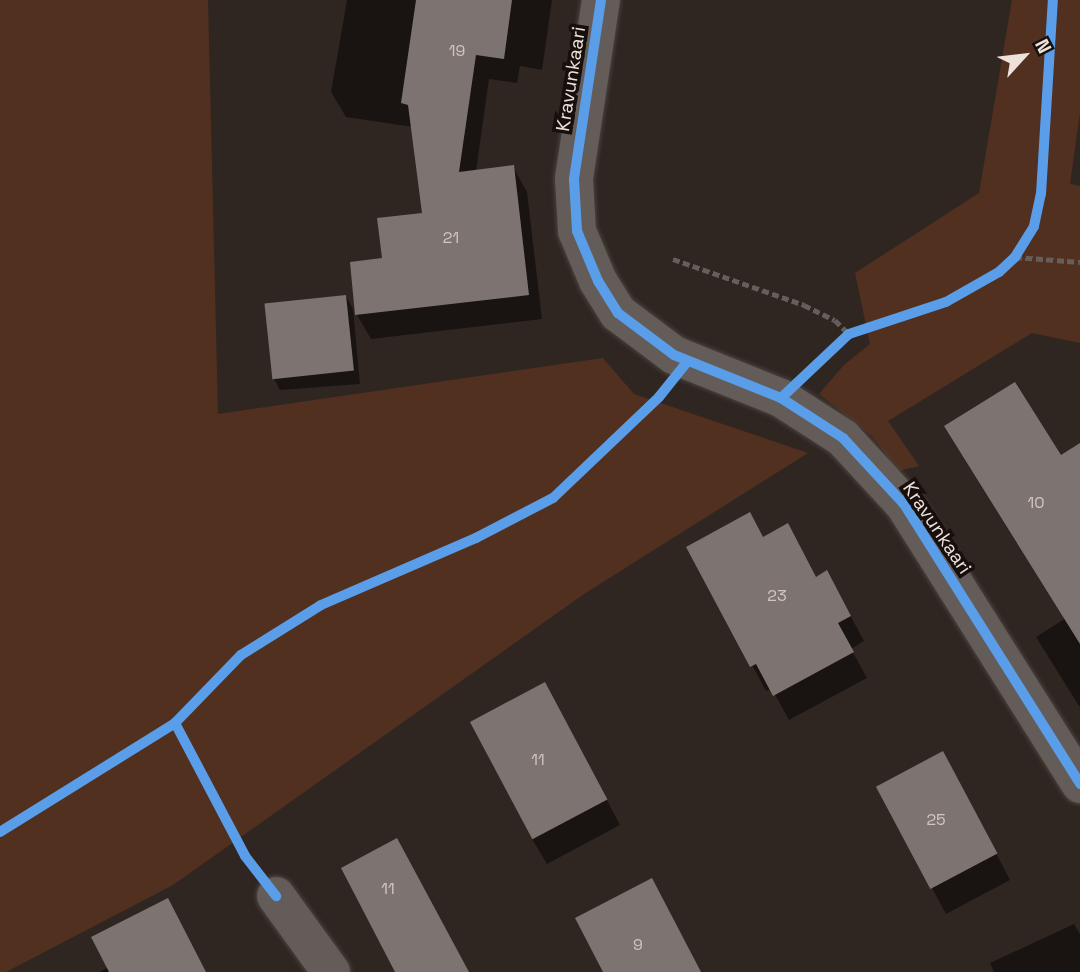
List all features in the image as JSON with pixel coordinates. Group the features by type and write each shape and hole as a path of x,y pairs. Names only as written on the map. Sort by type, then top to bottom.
{"street":[{"name":"Kravunkaari","path":"601,0 574,179 577,231 598,281 618,313 674,355 781,398 843,439 904,504 1080,784"},
{"path":"276,896 331,972"}],"path":[{"path":"1011,261 1021,247"},
{"path":"673,259 804,305 835,320 849,334"},
{"path":"1011,261 1080,262"},
{"path":"839,343 849,334 861,330"}],"shaded area":[{"path":"0,0 208,0 218,414 603,358 634,394 808,453 584,594 173,885 6,972 0,972"},
{"path":"1012,0 1080,0 1080,112 1070,184 1080,186 1080,343 1032,333 888,421 919,466 898,471 873,437 819,394 844,365 870,344 855,273 979,193"}],"building":[{"path":"416,0 512,0 504,59 476,55 459,172 514,165 529,295 355,315 350,262 382,258 377,218 422,213 408,105 401,103"},
{"path":"346,295 354,371 272,379 264,304"},
{"path":"1015,382 1061,455 1080,443 1080,644 944,426"},
{"path":"750,512 763,537 788,523 816,577 827,570 851,616 838,623 854,652 773,696 756,664 750,667 686,547"},
{"path":"545,682 607,799 532,839 470,722"},
{"path":"943,751 997,853 930,889 876,787"},
{"path":"397,838 469,972 395,972 341,868"},
{"path":"652,878 701,972 603,972 575,918"},
{"path":"168,898 206,972 109,972 91,937"}],"cycle path":[{"path":"601,0 574,179 577,231 598,281 618,313 674,355 781,398 843,438 904,504 1080,784"},
{"path":"781,398 849,334 946,302 999,272 1015,257 1034,226 1041,194 1053,0"},
{"path":"0,832 175,723 241,655 321,605 476,538 553,498 659,397 687,362"},
{"path":"175,723 245,856 276,896"}]}
